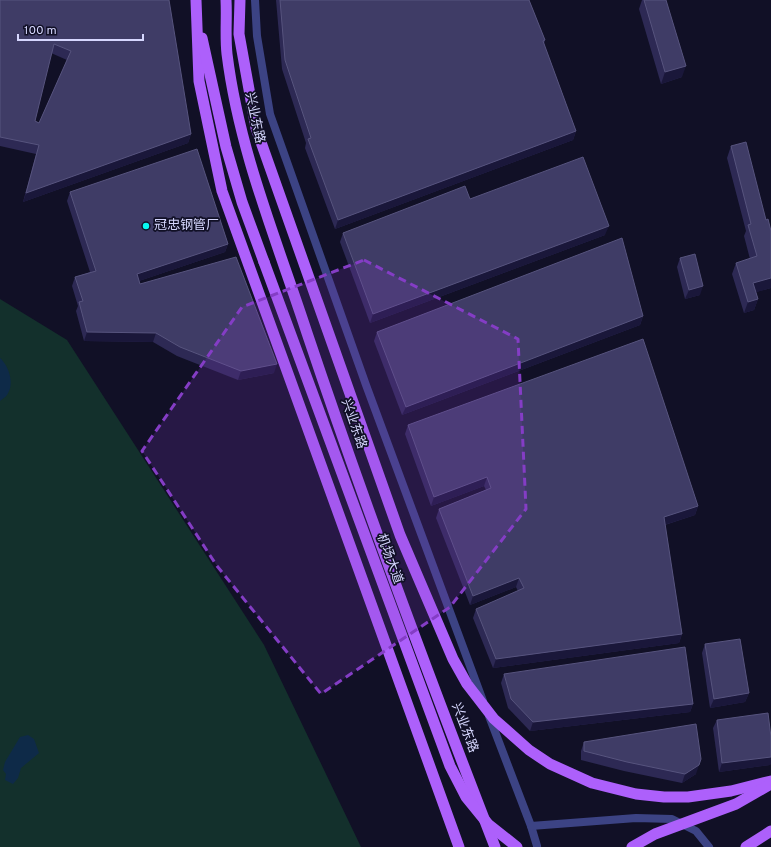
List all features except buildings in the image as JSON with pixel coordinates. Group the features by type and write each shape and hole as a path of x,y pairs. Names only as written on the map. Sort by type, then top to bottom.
{"main road":[{"path":"196,0 195,12 199,82 222,191 459,847"},
{"name":"兴业东路","path":"226,0 227,52 239,126 262,206 290,281 348,453 494,847"},
{"path":"240,0 239,34 256,128 400,535 453,659 467,684 494,719 529,750 556,767 592,783 636,794 664,797 688,797 771,782"},
{"name":"机场大道","path":"195,12 226,147 242,202 450,766 466,797 484,818 517,847"},
{"path":"632,847 655,834 736,804 771,782"},
{"path":"746,847 771,830"},
{"path":"761,847 771,835"}],"street":[{"path":"255,0 257,36 270,114 453,622 531,826 537,846"},
{"path":"531,826 636,818 672,819 696,832 709,847"}],"highlighted area":[{"path":"364,260 518,339 526,509 450,607 321,694 217,566 142,451 242,307"}],"green space":[{"path":"0,299 67,340 264,645 361,847 0,847"}],"water":[{"path":"0,358 10,375 11,386 6,396 0,401"},
{"path":"28,735 34,739 39,753 21,768 18,778 13,784 5,780 6,774 3,770 5,762 20,737"}],"place":[{"name":"冠忠钢管厂","path":"146,226"}]}
